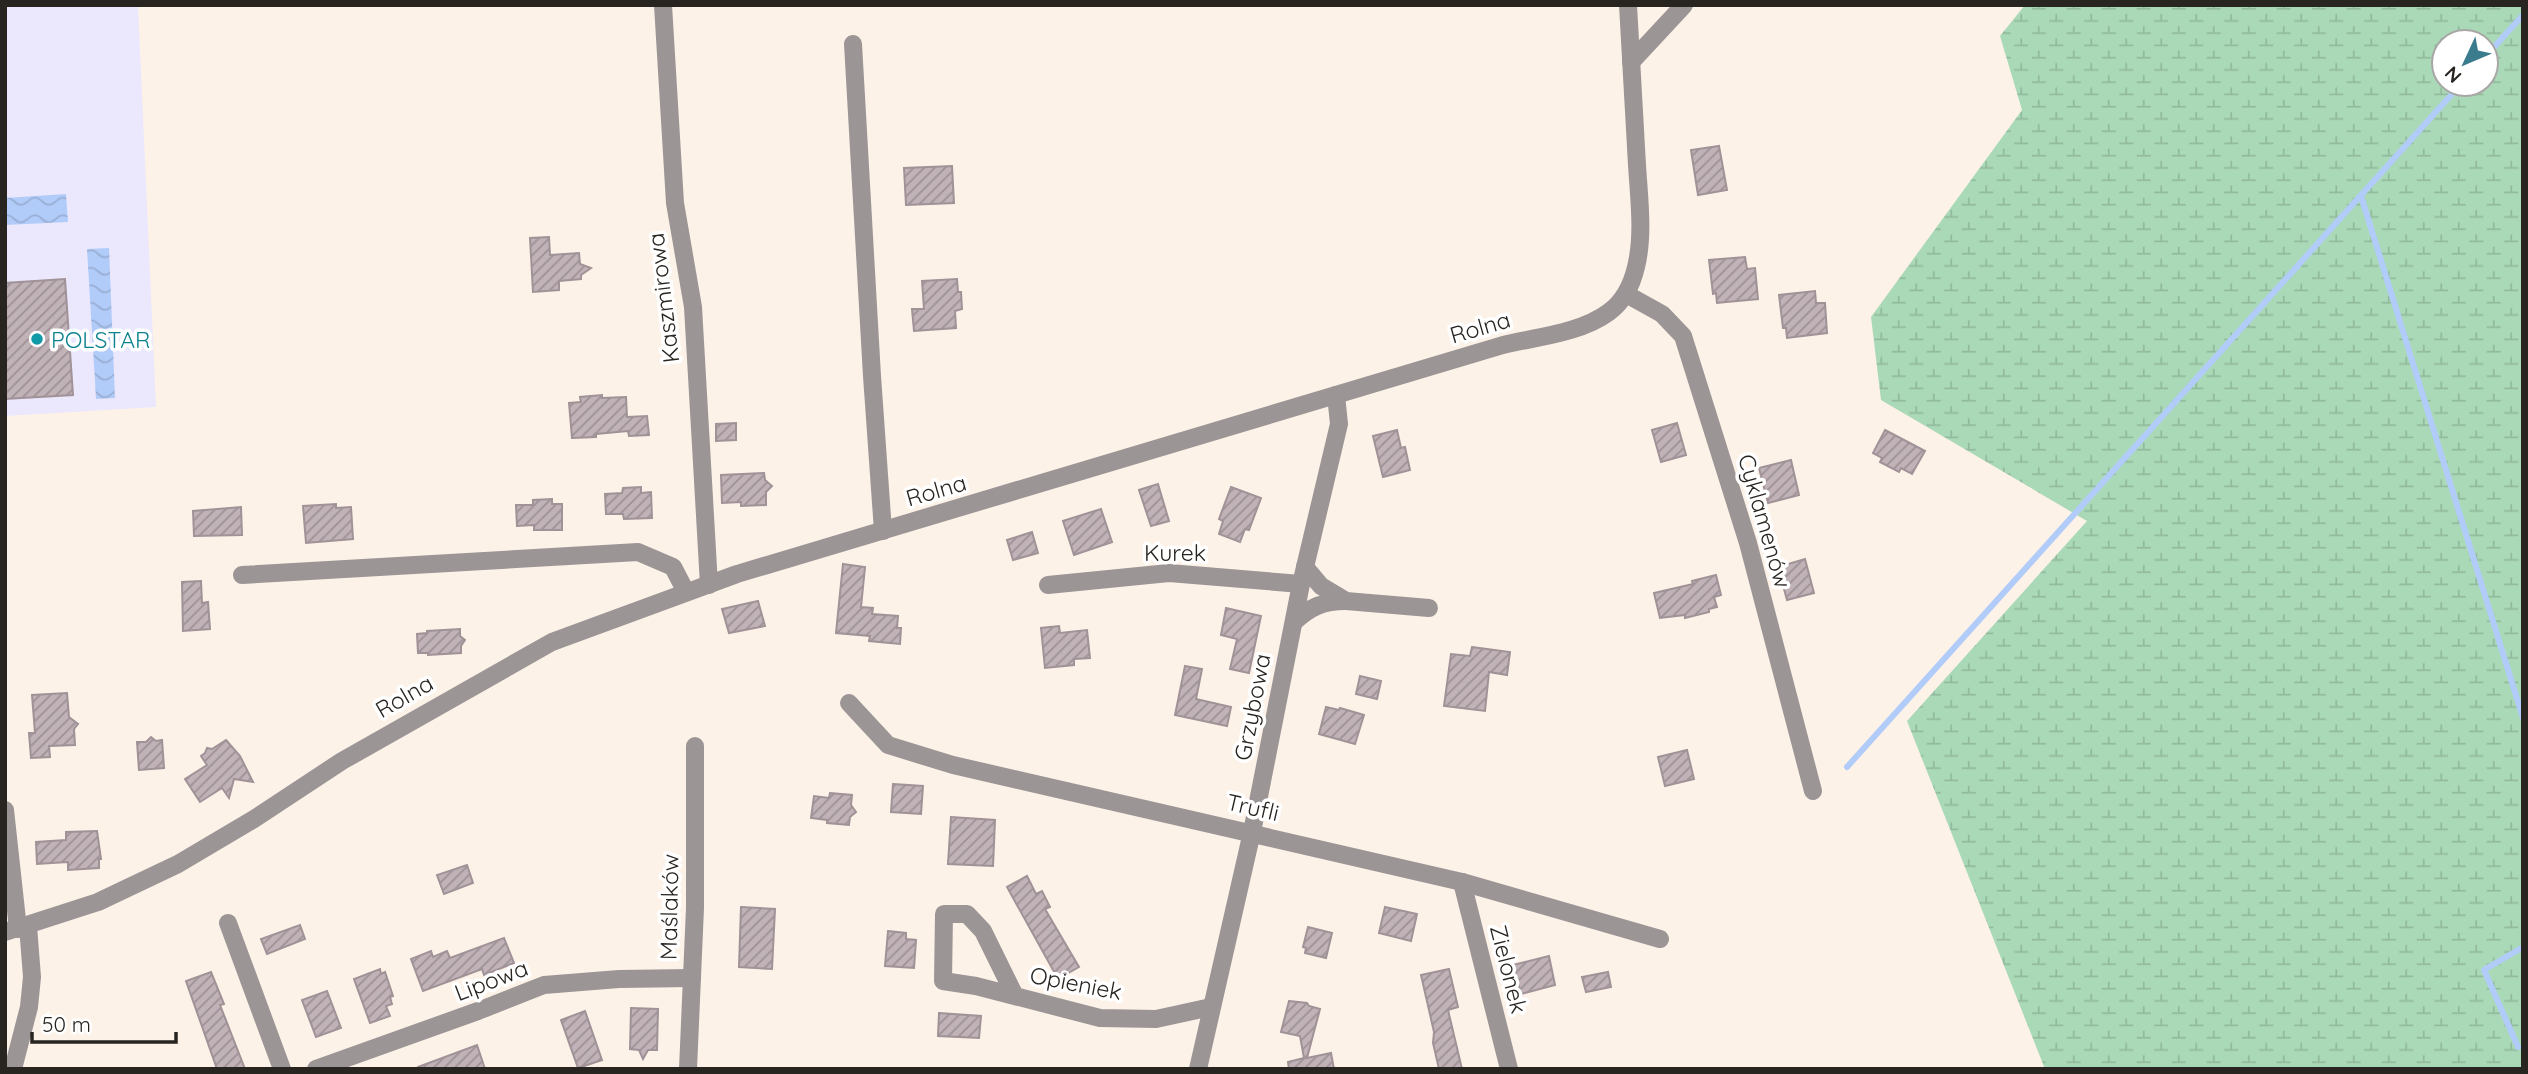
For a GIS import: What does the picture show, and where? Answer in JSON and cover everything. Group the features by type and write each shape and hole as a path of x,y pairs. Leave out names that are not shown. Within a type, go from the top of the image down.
{"street":[{"name":"Kaszmirowa","path":"663,5 675,203 693,307 709,585"},
{"name":"Rolna","path":"17,929 98,902 178,864 254,820 342,761 552,642 737,574 1503,345 1595,321 1611,310 1626,294 1632,282 1639,250 1628,5"},
{"path":"1631,62 1684,5"},
{"path":"853,44 883,531"},
{"name":"Cyklamenów","path":"1626,294 1662,314 1684,336 1748,543 1813,791"},
{"name":"Grzybowa","path":"1198,1069 1252,832 1303,575 1339,424 1336,395"},
{"path":"242,575 638,552 673,567 686,592"},
{"name":"Kurek","path":"1048,585 1169,573 1303,575"},
{"path":"1303,575 1346,601"},
{"path":"1294,622 1308,609 1326,601 1429,608"},
{"name":"Trufli","path":"849,703 888,745 940,761 1462,881 1660,939"},
{"name":"Maślaków","path":"688,1069 695,908 695,746"},
{"path":"5,810 17,929 32,977 29,1007 13,1069"},
{"name":"Zielonek","path":"1462,881 1509,1069"},
{"name":"Opieniek","path":"1015,996 983,930 967,914 944,914 943,981 976,986 1100,1018 1156,1019 1211,1007"},
{"path":"228,923 282,1069"},
{"name":"Lipowa","path":"316,1069 544,985 619,979 692,978"}],"shaded area":[{"path":"5,5 138,5 156,407 5,416"}],"green space":[{"path":"2025,5 2523,5 2523,1069 2045,1069 1907,721 2087,521 1881,400 1871,317 2022,110 2000,36"}],"water":[{"path":"66,194 68,222 5,225 5,198"},
{"path":"109,248 115,398 96,399 87,249"}],"building":[{"path":"1719,146 1727,190 1698,195 1691,150"},
{"path":"952,166 954,203 906,205 904,168"},
{"path":"549,237 550,255 579,253 580,264 591,268 581,275 581,279 559,281 559,290 533,292 530,238"},
{"path":"1745,257 1747,269 1755,268 1758,299 1717,303 1716,293 1713,294 1709,260"},
{"name":"POLSTAR","path":"65,279 73,395 5,399 5,283"},
{"path":"957,279 962,309 955,311 956,328 914,331 912,309 924,309 922,281"},
{"path":"1815,291 1816,303 1825,303 1827,333 1787,338 1786,328 1783,328 1779,295"},
{"path":"602,395 602,398 626,397 627,417 647,416 649,435 629,436 628,431 572,438 569,403 581,402 580,397"},
{"path":"736,423 736,440 716,441 716,424"},
{"path":"1677,423 1686,455 1661,462 1652,430"},
{"path":"1397,430 1401,448 1405,447 1410,470 1383,477 1373,436"},
{"path":"1885,430 1925,451 1912,474 1901,468 1899,472 1880,462 1882,458 1873,453"},
{"path":"1791,460 1799,495 1768,503 1759,468"},
{"path":"764,473 765,480 772,486 766,492 766,505 741,506 741,502 722,503 721,475"},
{"path":"1158,484 1169,521 1151,526 1139,490"},
{"path":"641,487 641,493 651,492 652,518 624,519 623,514 606,514 605,494 622,493 623,488"},
{"path":"1231,487 1261,498 1249,530 1245,529 1240,542 1219,534 1223,521 1219,519"},
{"path":"552,499 552,504 562,504 562,530 534,530 534,525 517,526 516,505 533,505 533,500"},
{"path":"336,504 336,508 351,507 353,539 306,543 303,506"},
{"path":"241,507 242,535 194,536 193,511"},
{"path":"1101,509 1112,542 1074,555 1063,521"},
{"path":"1032,532 1038,553 1013,560 1007,540"},
{"path":"1805,559 1814,593 1787,600 1778,567"},
{"path":"843,564 865,567 861,607 873,608 872,614 898,616 897,628 901,628 900,644 869,641 870,636 836,633"},
{"path":"1716,575 1721,595 1714,597 1717,607 1709,609 1709,612 1685,618 1685,615 1660,618 1654,593 1693,584 1692,581"},
{"path":"201,581 202,603 208,602 210,629 183,631 182,582"},
{"path":"758,601 765,626 729,633 722,609"},
{"path":"1226,608 1261,616 1249,673 1230,669 1237,639 1221,635"},
{"path":"1059,626 1060,633 1087,630 1090,658 1074,659 1074,665 1045,668 1041,628"},
{"path":"460,629 460,636 465,640 461,653 418,653 417,634"},
{"path":"1472,647 1510,652 1507,675 1489,672 1485,711 1444,706 1451,654 1470,656"},
{"path":"1185,666 1202,669 1196,699 1231,707 1227,726 1175,715"},
{"path":"1360,676 1381,681 1377,699 1356,694"},
{"path":"67,693 69,717 78,724 74,729 75,745 49,746 50,757 31,758 29,733 35,733 32,695"},
{"path":"1326,707 1364,715 1355,744 1319,734"},
{"path":"151,737 156,741 162,740 164,768 139,770 137,742 146,742"},
{"path":"226,740 240,756 253,782 234,779 229,798 222,788 200,802 185,779 207,765 201,756 207,748 212,749"},
{"path":"1687,750 1694,779 1665,786 1658,757"},
{"path":"893,784 923,786 921,814 891,812"},
{"path":"830,793 852,795 851,805 856,812 850,817 849,825 811,818 814,796 829,798"},
{"path":"951,817 995,820 993,866 948,864"},
{"path":"97,831 101,859 99,868 68,870 68,862 37,864 36,842 66,840 66,832"},
{"path":"467,865 473,883 444,894 437,875"},
{"path":"1027,876 1036,894 1042,891 1050,907 1045,909 1079,967 1058,979 1007,887"},
{"path":"741,907 775,909 772,969 739,967"},
{"path":"1385,907 1417,914 1411,941 1379,933"},
{"path":"300,925 305,939 267,954 261,939"},
{"path":"1308,927 1332,933 1326,958 1305,953 1306,948 1303,947"},
{"path":"888,931 906,933 906,939 916,940 914,968 885,966"},
{"path":"504,938 514,963 484,975 482,969 423,991 411,959 431,951 433,957 447,951 450,958"},
{"path":"1549,956 1555,985 1521,994 1513,965"},
{"path":"380,969 381,974 385,972 393,996 390,997 392,1004 386,1006 390,1016 370,1023 354,979"},
{"path":"1449,969 1458,1007 1448,1010 1462,1069 1439,1069 1421,975"},
{"path":"211,972 224,1004 220,1005 245,1069 217,1069 186,981"},
{"path":"1608,972 1611,987 1586,992 1582,977"},
{"path":"327,991 341,1028 316,1037 302,1000"},
{"path":"1289,1001 1307,1003 1320,1009 1307,1058 1331,1053 1334,1069 1289,1069 1288,1062 1304,1058 1300,1036 1281,1032"},
{"path":"631,1008 658,1009 657,1050 648,1050 643,1059 639,1050 630,1049"},
{"path":"585,1011 602,1060 578,1068 561,1020"},
{"path":"939,1013 981,1016 979,1038 938,1036"},
{"path":"477,1045 485,1069 418,1069 418,1067"}],"waterway":[{"path":"2500,40 2523,15"},
{"path":"1847,767 2448,98"},
{"path":"2361,196 2523,718"},
{"path":"2518,1047 2484,970 2523,947"}],"place":[{"name":"POLSTAR","path":"37,339"}]}
